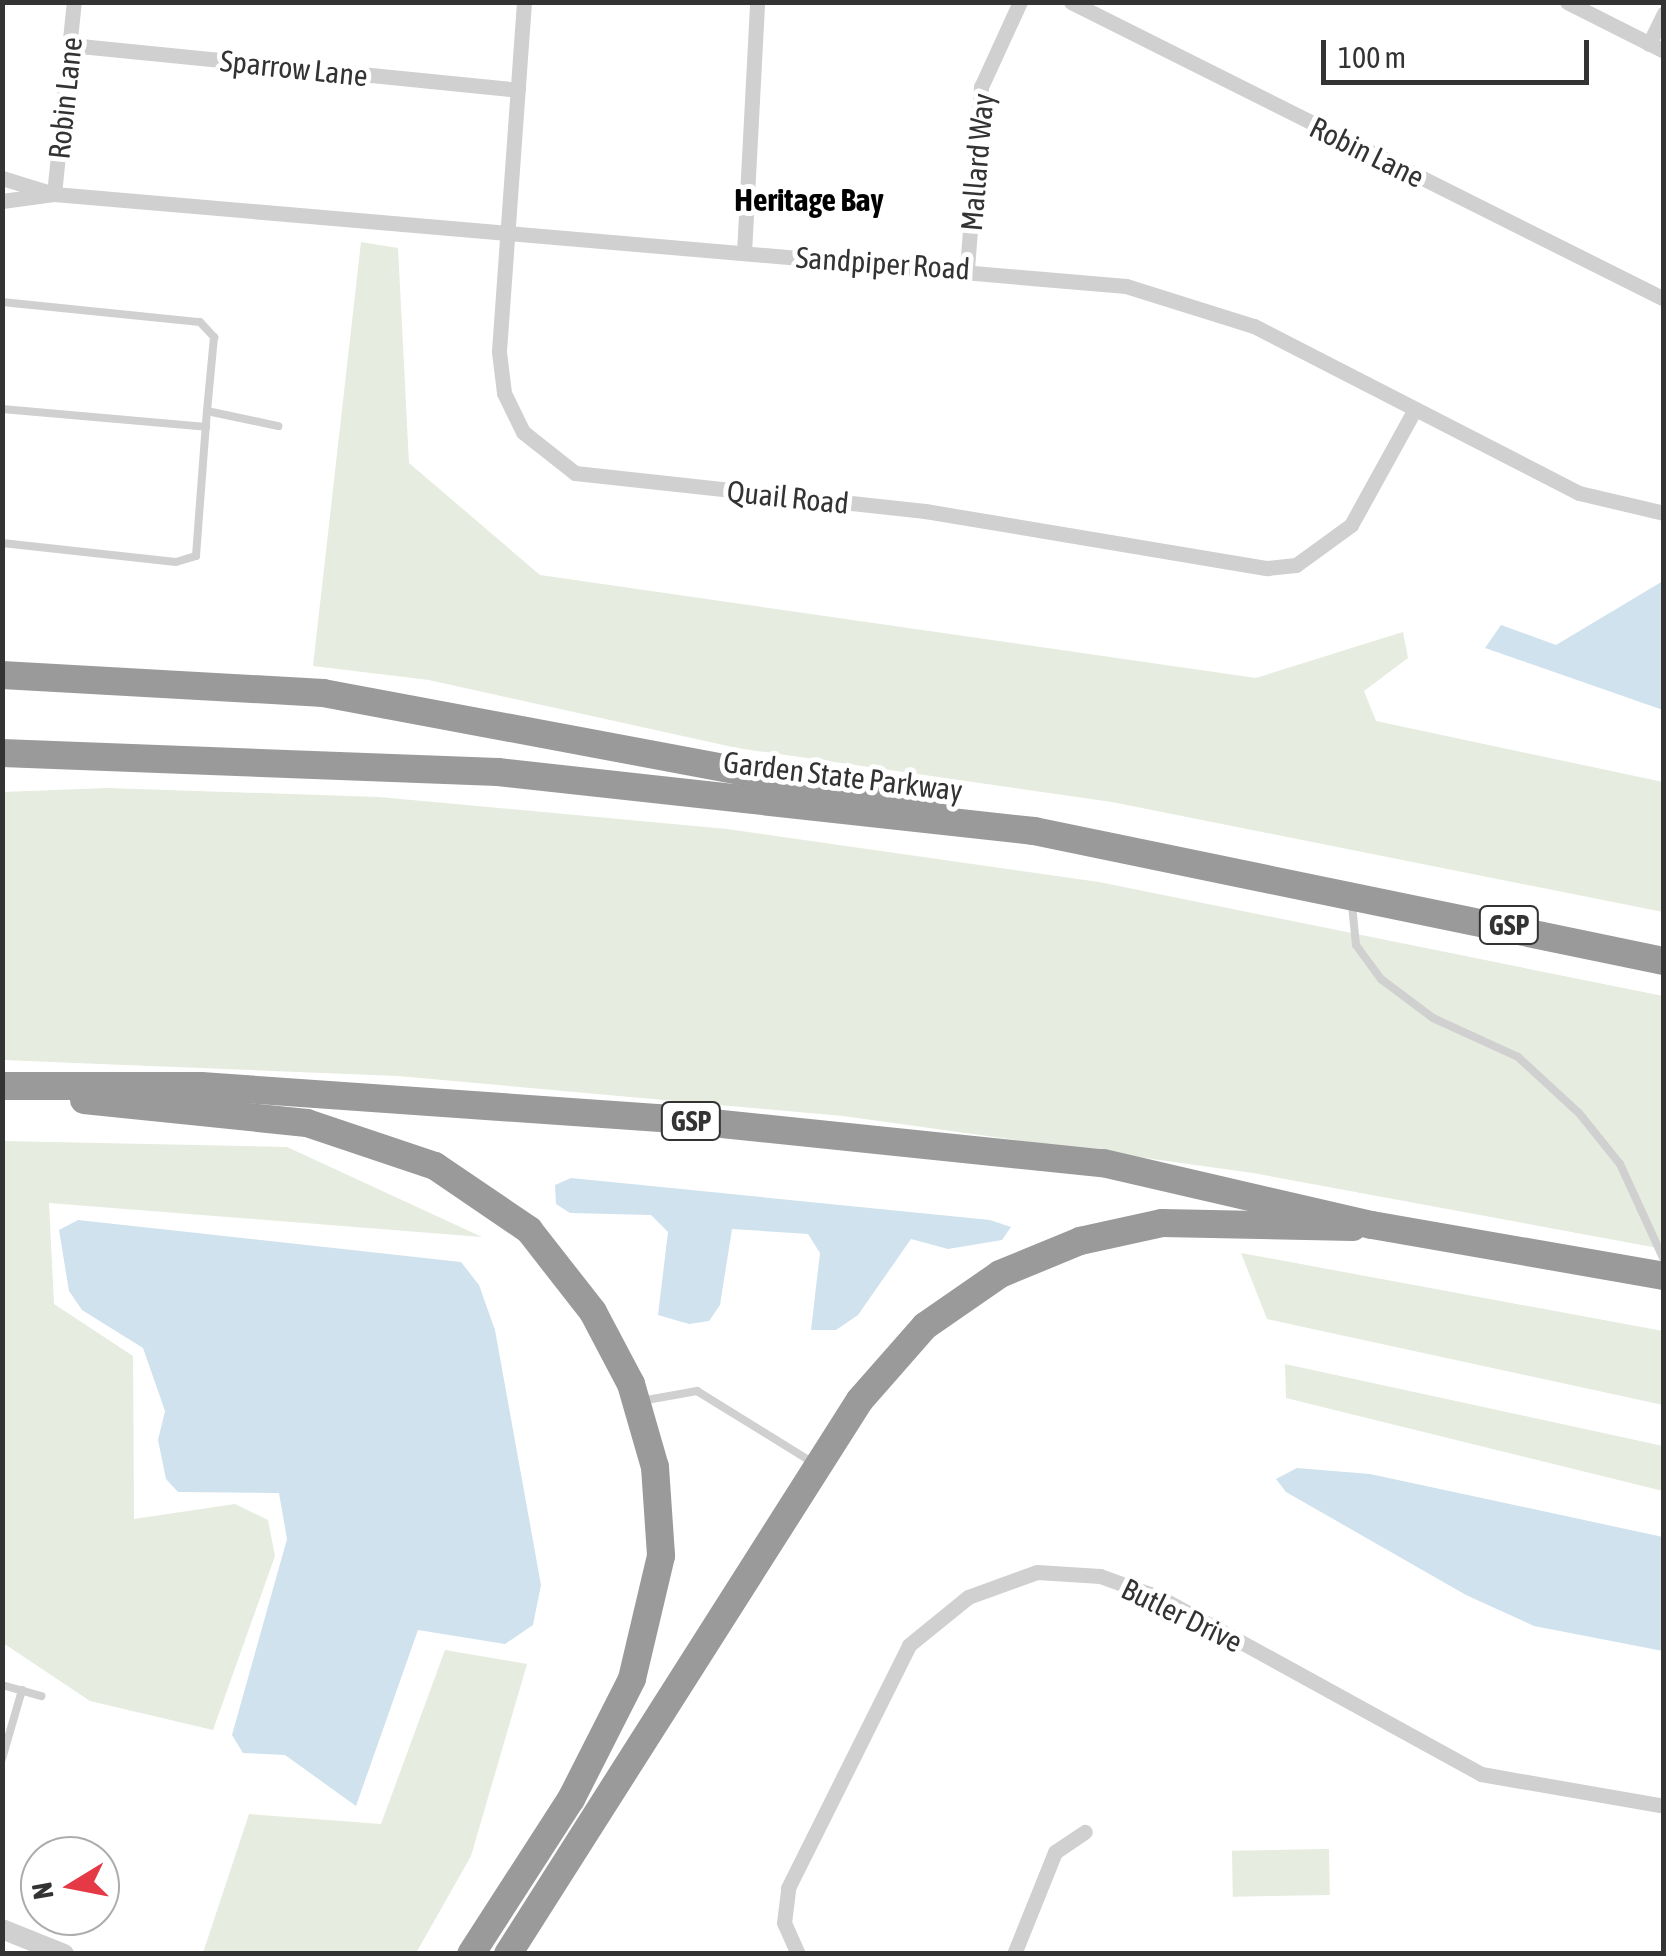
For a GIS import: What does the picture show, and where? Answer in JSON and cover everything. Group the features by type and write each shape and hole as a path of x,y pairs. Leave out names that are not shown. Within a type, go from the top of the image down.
{"highway":[{"path":"2,675 323,693 900,798 982,825"},
{"name":"Garden State Parkway","path":"2,753 498,772 982,825 1354,890 1664,961"},
{"name":"GSP","path":"2,1089 200,1086 664,1118 1103,1163 1372,1225 1664,1276"},
{"path":"2,1089 307,1123 435,1166 529,1230 563,1269 636,1402 655,1467 661,1556 632,1680 571,1798 471,1954"},
{"path":"508,1954 818,1466 925,1326 1038,1256 1162,1223 1306,1232 1372,1225"}],"street":[{"name":"Robin Lane","path":"54,194 74,2"},
{"name":"Quail Road","path":"524,2 514,230 499,352 504,393 523,432 576,473 924,511 1267,568 1296,565 1352,525 1416,408"},
{"path":"744,253 757,2"},
{"name":"Mallard Way","path":"968,269 982,87 1020,2"},
{"name":"Robin Lane","path":"1071,2 1664,299"},
{"path":"1568,2 1656,48 1664,13"},
{"name":"Sparrow Lane","path":"70,45 518,90"},
{"name":"Sandpiper Road","path":"2,178 54,194"},
{"name":"Sandpiper Road","path":"2,201 54,194 514,230 744,253 968,269 1190,300 1416,408 1579,493 1664,513"},
{"name":"Butler Drive","path":"798,1954 784,1923 788,1888 909,1645 968,1596 1037,1572 1100,1576 1161,1598 1482,1774 1664,1806"},
{"path":"1014,1954 1055,1852 1085,1832"},
{"path":"2,1930 64,1954"}],"lane":[{"path":"2,302 200,322 214,337 196,556 176,562 2,543"},
{"path":"2,409 206,427"},
{"path":"207,411 278,426"},
{"path":"1354,890 1356,945 1380,979 1433,1018 1518,1057 1579,1113 1620,1164 1664,1260"},
{"path":"636,1402 697,1391 818,1466"},
{"path":"2,1685 41,1696"},
{"path":"2,1758 22,1690"}],"shaded area":[{"path":"361,242 398,248 409,463 540,575 1256,678 1403,632 1408,658 1364,691 1376,721 1663,782 1663,912 1112,802 737,748 429,680 313,666"},
{"path":"108,788 379,797 727,829 1099,882 1663,996 1663,1249 1253,1173 843,1116 398,1076 3,1060 3,792"},
{"path":"3,1141 287,1147 482,1237 49,1203 54,1304 133,1356 134,1519 235,1504 268,1520 275,1556 213,1730 90,1701 3,1643"},
{"path":"1241,1253 1663,1331 1663,1405 1267,1319"},
{"path":"1285,1364 1663,1446 1663,1491 1286,1398"},
{"path":"445,1650 527,1664 471,1856 416,1953 203,1953 249,1814 381,1824"},
{"path":"1329,1849 1330,1895 1233,1897 1232,1851"}],"water":[{"path":"1663,581 1663,710 1485,648 1501,625 1556,645"},
{"path":"571,1178 990,1220 1011,1227 1002,1240 948,1249 911,1239 858,1315 836,1330 811,1330 820,1253 808,1234 732,1229 720,1305 709,1321 689,1324 658,1315 668,1232 651,1215 570,1213 556,1204 555,1185"},
{"path":"78,1220 461,1262 479,1285 495,1330 541,1585 533,1625 505,1644 418,1630 356,1806 285,1755 243,1753 232,1735 287,1539 279,1493 178,1492 166,1479 158,1440 165,1411 143,1348 82,1310 69,1291 59,1230"},
{"path":"1297,1468 1370,1474 1663,1537 1663,1651 1534,1626 1466,1595 1286,1492 1276,1479"}],"district":[{"name":"Heritage Bay","path":"809,200"}]}
